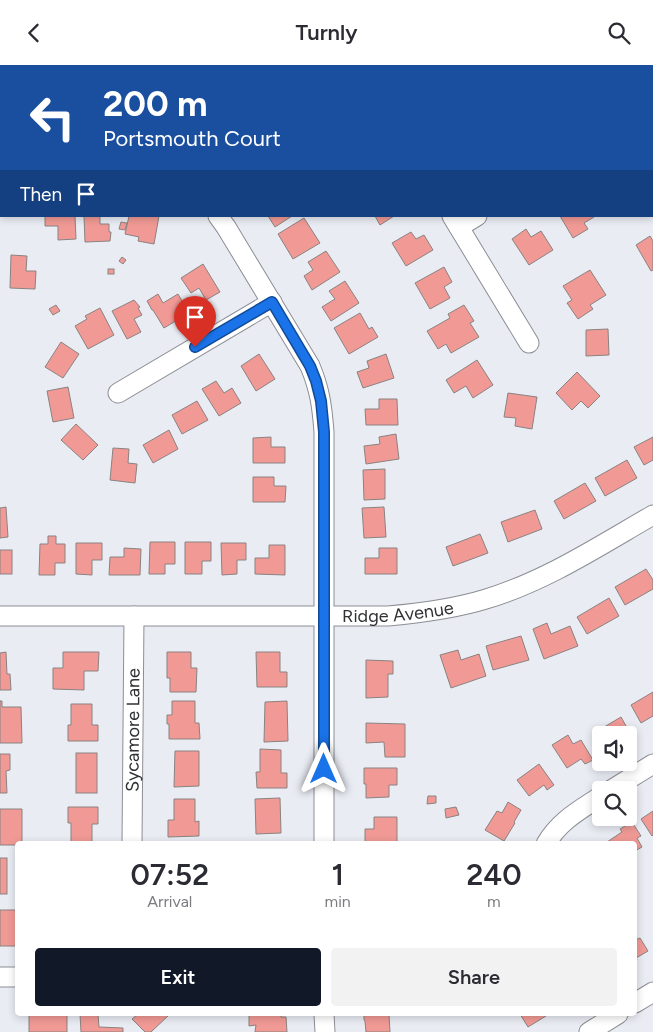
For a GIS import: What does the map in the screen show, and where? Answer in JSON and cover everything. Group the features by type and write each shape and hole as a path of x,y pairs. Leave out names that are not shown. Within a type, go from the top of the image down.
{"street":[{"path":"219,217 310,366 321,401 324,432 324,841"},
{"path":"474,217 456,222 529,343"},
{"path":"118,393 272,302"},
{"name":"Ridge Avenue","path":"0,616 388,616 428,612 486,599 547,575 653,515"},
{"name":"Sycamore Lane","path":"132,841 134,617"},
{"path":"626,781 653,764"},
{"path":"548,841 554,831 565,820 592,802"},
{"path":"0,977 15,977"},
{"path":"637,1002 653,992"},
{"path":"324,1016 324,1032"},
{"path":"594,1024 613,1016"}],"building":[{"path":"45,217 75,217 76,239 58,240 58,226 45,226"},
{"path":"84,217 100,217 100,224 109,224 109,232 111,232 110,241 85,242"},
{"path":"129,217 159,217 154,244 138,241 139,237 125,234"},
{"path":"269,217 290,217 275,227"},
{"path":"376,217 392,217 380,225"},
{"path":"561,217 594,217 584,223 588,229 573,238"},
{"path":"304,218 320,243 293,259 278,234"},
{"path":"121,222 127,223 125,230 119,229"},
{"path":"526,229 531,237 541,231 553,250 529,265 512,239"},
{"path":"411,232 416,239 424,235 433,250 406,266 392,243"},
{"path":"650,236 653,241 653,270 651,271 636,245"},
{"path":"326,251 340,272 312,290 304,276 313,270 308,262"},
{"path":"11,255 27,256 26,271 36,271 35,289 10,288"},
{"path":"122,257 126,260 123,264 119,261"},
{"path":"203,264 220,292 206,300 199,288 191,293 181,278"},
{"path":"444,267 452,282 444,287 450,298 430,309 415,283"},
{"path":"108,269 114,269 114,274 108,274"},
{"path":"590,270 606,295 590,305 593,309 578,319 567,303 572,300 563,286"},
{"path":"345,281 359,303 331,321 322,307 335,299 329,291"},
{"path":"158,294 163,303 178,294 189,313 164,328 147,301"},
{"path":"134,300 140,307 138,308 142,315 134,319 141,332 127,339 112,311"},
{"path":"56,305 60,311 53,315 49,309"},
{"path":"464,305 474,321 470,323 479,337 451,353 446,344 438,349 427,331 450,318 448,314"},
{"path":"100,308 114,335 88,349 75,326 87,319 85,316"},
{"path":"360,313 369,329 372,327 378,337 349,354 334,328"},
{"path":"608,329 609,355 586,356 586,330"},
{"path":"61,342 79,354 63,378 45,367"},
{"path":"259,354 275,379 256,391 241,366"},
{"path":"386,354 394,378 363,388 357,372 369,368 367,361"},
{"path":"477,360 493,385 473,398 466,386 454,393 446,380"},
{"path":"577,372 600,396 588,408 581,401 572,410 556,393"},
{"path":"216,381 224,393 232,388 241,403 219,416 202,389"},
{"path":"68,387 74,418 53,422 47,391"},
{"path":"508,393 537,397 532,429 515,426 516,418 504,417"},
{"path":"379,399 397,399 398,425 366,425 365,409 379,409"},
{"path":"197,401 208,420 182,434 172,415"},
{"path":"76,424 98,445 83,460 61,440"},
{"path":"169,430 178,449 153,463 143,445"},
{"path":"396,434 399,459 366,464 364,446 380,444 379,437"},
{"path":"271,437 271,447 285,447 285,463 253,463 253,438"},
{"path":"653,437 653,460 644,465 634,447"},
{"path":"113,448 129,449 128,463 137,464 135,483 110,480"},
{"path":"627,460 637,478 605,496 595,478"},
{"path":"385,469 385,499 364,500 363,470"},
{"path":"253,477 274,477 274,486 286,486 285,502 253,502"},
{"path":"585,483 596,501 564,519 554,501"},
{"path":"6,507 8,537 0,538 0,508"},
{"path":"384,507 386,537 364,538 362,508"},
{"path":"535,510 542,529 508,542 501,522"},
{"path":"480,534 488,553 453,566 446,547"},
{"path":"48,536 56,536 56,544 65,544 65,563 55,563 55,575 39,575 40,544 48,544"},
{"path":"150,542 175,542 175,564 165,564 165,574 149,574"},
{"path":"185,542 211,542 211,561 202,561 202,574 185,574"},
{"path":"76,543 102,543 102,560 92,560 92,575 76,574"},
{"path":"221,543 246,543 246,560 237,560 237,574 222,575"},
{"path":"269,545 285,545 285,575 255,574 255,558 269,558"},
{"path":"124,548 141,549 140,575 109,575 110,557 124,557"},
{"path":"379,548 397,548 397,574 365,574 365,558 379,558"},
{"path":"0,550 12,550 12,574 0,574"},
{"path":"646,569 653,580 653,589 625,605 615,587"},
{"path":"609,598 619,616 587,634 577,617"},
{"path":"547,623 551,634 570,626 578,646 544,659 533,629"},
{"path":"521,636 529,660 493,670 486,646"},
{"path":"458,650 461,660 479,654 486,676 451,688 440,655"},
{"path":"6,652 7,674 10,674 11,690 0,690 0,653"},
{"path":"63,652 99,652 98,671 84,671 84,690 53,689 53,668 63,668"},
{"path":"167,652 191,652 191,668 197,668 196,692 170,692 170,678 167,678"},
{"path":"256,652 280,652 280,672 287,672 287,687 257,687"},
{"path":"366,660 393,661 393,674 388,674 388,697 366,698"},
{"path":"653,692 653,716 641,723 631,705"},
{"path":"0,701 2,701 2,707 21,707 22,743 0,743"},
{"path":"172,701 195,701 195,723 199,723 200,739 169,739 167,715 172,715"},
{"path":"287,701 288,741 264,742 265,702"},
{"path":"71,704 92,704 92,725 98,725 98,741 68,741 68,725 71,725"},
{"path":"621,717 626,726 606,726"},
{"path":"366,723 405,724 405,757 385,757 384,742 366,743"},
{"path":"568,735 573,744 581,740 592,760 585,764 581,759 567,768 552,745"},
{"path":"260,749 281,750 281,773 287,773 287,788 257,788 256,772 260,772"},
{"path":"175,751 199,751 199,786 174,787"},
{"path":"76,753 97,753 97,793 76,793"},
{"path":"0,754 10,754 10,770 6,771 7,793 0,793"},
{"path":"539,764 554,785 547,790 544,785 529,796 517,780"},
{"path":"364,768 397,768 397,785 389,785 389,797 366,798"},
{"path":"428,796 436,796 436,803 427,804"},
{"path":"280,798 281,833 256,834 255,799"},
{"path":"174,799 195,799 195,822 199,821 199,836 168,837 168,820 174,820"},
{"path":"508,802 521,810 504,841 485,830 497,811 502,813"},
{"path":"68,807 98,807 98,824 92,824 92,841 71,841 71,823 68,823"},
{"path":"456,807 459,815 446,818 445,809"},
{"path":"0,809 22,809 22,841 15,841 15,845 0,845"},
{"path":"653,811 653,835 652,836 641,819"},
{"path":"374,817 397,817 397,841 365,841 365,829 374,829"},
{"path":"625,826 635,826 641,836 637,838 642,847 637,850 637,841 608,841 622,832 620,829"},
{"path":"0,858 7,858 7,894 0,894"},
{"path":"0,910 15,910 15,946 0,946"},
{"path":"640,938 648,951 637,957 637,939"},
{"path":"29,1016 67,1016 67,1032 29,1032"},
{"path":"80,1016 98,1016 99,1027 123,1028 123,1032 81,1032"},
{"path":"136,1016 168,1016 151,1032 145,1032 132,1019"},
{"path":"249,1016 281,1016 286,1017 287,1032 255,1032 256,1025 249,1026"},
{"path":"364,1016 389,1016 390,1032 366,1032"},
{"path":"521,1016 546,1016 528,1027"}],"route":[{"path":"195,347 272,302 310,366 316,381 321,401 324,432 324,769"}]}
